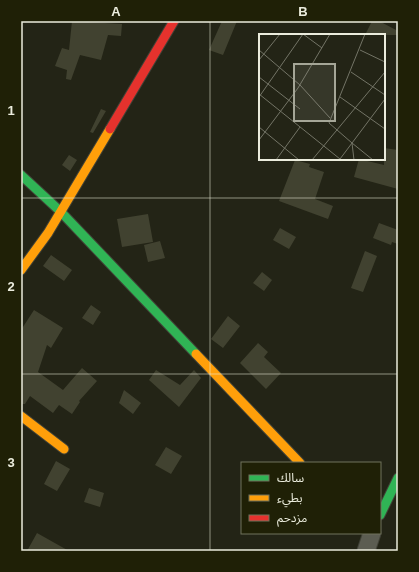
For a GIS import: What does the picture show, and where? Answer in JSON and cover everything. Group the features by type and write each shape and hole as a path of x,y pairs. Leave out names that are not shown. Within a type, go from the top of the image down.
{"street":[{"path":"21,270 48,233 61,212 174,21"},
{"path":"21,175 61,212 299,462"},
{"path":"21,416 64,449"},
{"path":"381,514 398,478"}],"building":[{"path":"72,21 122,24 121,36 108,35 101,60 80,55 71,80 66,79 67,70 55,66 62,48 69,50"},
{"path":"222,21 237,21 223,55 209,50"},
{"path":"372,21 379,21 398,31 398,35 366,34"},
{"path":"101,109 106,111 93,133 90,132"},
{"path":"385,148 398,150 398,189 354,177 359,160 384,165"},
{"path":"69,155 77,160 70,171 62,165"},
{"path":"295,160 310,164 309,167 324,172 315,199 333,206 328,219 279,201"},
{"path":"148,214 153,242 122,247 117,219"},
{"path":"379,223 398,230 398,244 392,242 391,245 373,238"},
{"path":"280,228 296,237 289,249 273,240"},
{"path":"160,241 165,258 148,262 144,245"},
{"path":"365,251 377,256 363,292 351,288"},
{"path":"51,255 72,270 64,281 43,266"},
{"path":"262,272 272,280 264,291 253,283"},
{"path":"91,305 101,312 93,325 82,318"},
{"path":"34,310 63,328 51,348 47,345 38,372 63,390 82,368 97,381 79,401 80,402 72,414 59,405 53,413 30,396 25,404 21,404 21,330"},
{"path":"228,316 240,326 223,348 211,339"},
{"path":"258,343 268,352 264,357 281,373 266,389 240,363"},
{"path":"156,370 180,385 194,370 201,378 179,407 149,380"},
{"path":"124,390 141,403 133,414 119,403"},
{"path":"166,447 182,456 171,474 155,465"},
{"path":"56,461 70,469 57,491 44,484"},
{"path":"89,488 104,493 100,507 84,502"},
{"path":"37,533 69,551 27,551"}],"traffic: fast":[{"path":"21,175 61,212 196,354"},
{"path":"381,513 398,478"}],"traffic: slow":[{"path":"21,270 48,233 110,129"},
{"path":"196,354 299,462"},
{"path":"21,416 64,449"}],"traffic: jam":[{"path":"110,129 174,21"}]}
